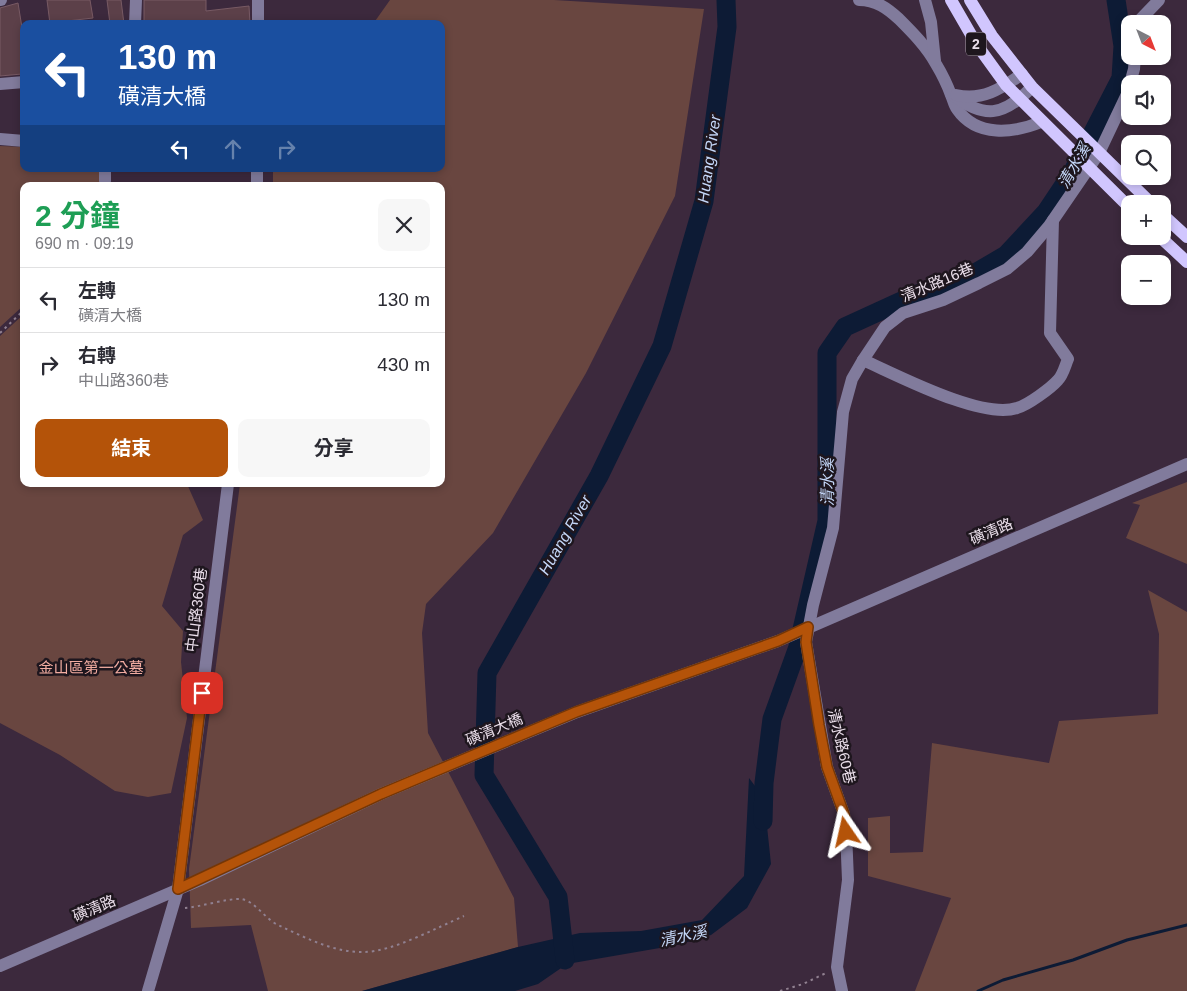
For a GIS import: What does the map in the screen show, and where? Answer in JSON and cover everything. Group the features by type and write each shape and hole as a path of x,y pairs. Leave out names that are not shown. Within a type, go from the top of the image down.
{"main road":[{"name":"2","path":"951,0 977,46 1006,85 1041,122 1121,199"},
{"name":"2","path":"970,0 992,36 1032,87 1142,195"},
{"path":"1171,222 1187,237"},
{"path":"1169,245 1187,262"}],"street":[{"path":"135,20 136,0"},
{"path":"258,0 258,20"},
{"path":"859,0 893,0"},
{"path":"871,0 885,7 912,32 935,62 951,94 956,109 967,119 982,128 1000,132 1011,131 1041,122"},
{"path":"924,0 931,22 935,62"},
{"path":"1145,15 1159,0"},
{"name":"清水路16巷","path":"808,627 833,528 843,412 852,380 863,360 885,327 903,313 943,300 1007,269 1027,252 1053,220 1086,166 1097,152 1127,94 1134,65"},
{"path":"951,94 967,98 983,97 1022,74"},
{"path":"0,84 20,82"},
{"path":"951,94 968,106 981,112 1002,110 1020,100 1032,87"},
{"path":"0,139 20,141"},
{"path":"863,360 948,398 990,409 1017,408 1047,390 1059,379 1068,359 1050,333 1053,220"},
{"name":"磺清路","path":"808,627 1187,464"},
{"name":"中山路360巷","path":"148,991 178,889 228,487"},
{"name":"磺清大橋","path":"200,880 381,794 576,712 778,641 808,627"},
{"name":"清水路60巷","path":"808,627 806,642 819,725 827,767 844,814 846,832 848,880 837,967 842,991"},
{"name":"磺清路","path":"0,966 200,880"}],"path":[{"path":"0,333 20,314"},
{"path":"172,909 198,907 241,899 250,902 272,923 308,939 348,951 366,952 399,944 464,916"},
{"path":"780,991 803,984 837,967"}],"green space":[{"path":"390,0 554,0 704,9 675,196 586,373 493,533 426,604 422,633 428,733 514,898 518,947 362,991 268,991 251,925 191,928 189,869 240,487 445,487 445,182 273,182 273,172 445,172 445,20 376,20"},
{"path":"0,146 20,147 20,172 103,172 103,182 20,182 20,309 0,327"},
{"name":"金山區第一公墓","path":"20,318 20,487 188,487 203,520 183,535 162,606 183,631 181,662 187,718 171,793 148,797 115,791 60,755 0,723 0,336"},
{"path":"1187,482 1187,564 1126,538 1140,505 1132,503"},
{"path":"1148,590 1187,612 1187,991 915,991 951,898 868,876 868,818 890,816 890,853 923,852 932,743 1049,763 1059,721 1158,714 1159,634"}],"water":[{"path":"749,778 764,798 771,864 747,908 711,935 677,945 567,964 538,984 515,991 362,991 518,947 580,933 641,931 702,920 744,876"}],"building":[{"path":"47,0 90,0 93,18 50,20"},
{"path":"107,0 121,0 124,20 110,20"},
{"path":"144,0 206,0 206,11 249,6 250,20 144,20"},
{"path":"18,3 21,20 20,74 0,76 0,8"}],"waterway":[{"name":"Huang River","path":"565,960 558,897 484,775 487,673 599,476 662,346 704,201 727,27 726,0"},
{"name":"清水溪","path":"763,821 764,783 772,719 798,647 827,521 827,353 845,327 917,294 965,279 1006,255 1046,212 1072,173 1121,78 1123,46 1116,0"},
{"path":"978,991 1003,980 1073,960 1127,940 1187,925"}],"route":[{"path":"202,693 178,889 381,794 576,712 778,641 808,627 806,642 819,725 827,767 844,814 846,832"}]}
